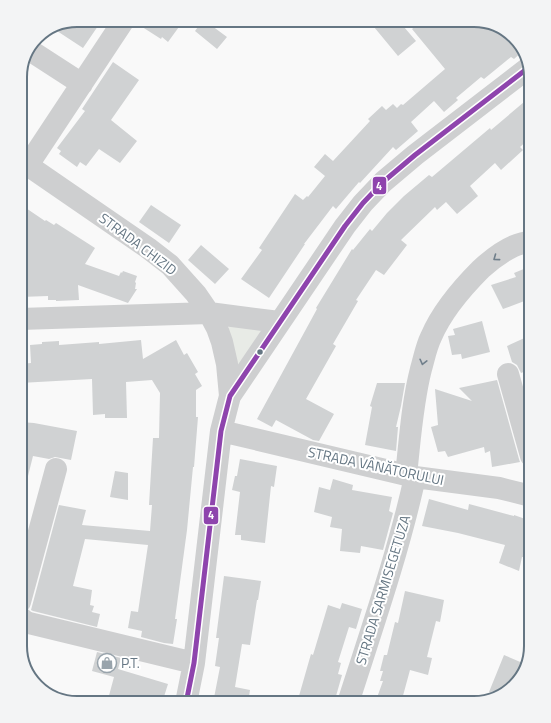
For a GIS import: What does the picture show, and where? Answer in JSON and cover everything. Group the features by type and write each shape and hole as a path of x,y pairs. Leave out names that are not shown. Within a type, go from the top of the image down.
{"street":[{"path":"27,158 82,84 119,27"},
{"path":"33,53 82,84"},
{"path":"230,396 345,226 363,203 383,182 415,154 524,71"},
{"name":"STRADA CHIZID","path":"27,164 165,261 179,274 210,313 222,342 227,364 230,396 221,431 194,663 187,696"},
{"name":"STRADA SARMISEGETUZA","path":"350,696 380,605 396,549 410,476 413,411 418,381 431,337 449,305 469,281 487,264 502,253 524,243"},
{"path":"27,319 210,313 279,322"},
{"path":"508,374 524,431"},
{"name":"STRADA VÂNĂTORULUI","path":"221,431 410,476 499,488 524,494"},
{"path":"27,576 56,469"},
{"path":"27,622 194,663"}],"shaded area":[{"path":"230,324 261,330 262,332 238,370 228,329"}],"building":[{"path":"97,27 83,48 57,31 67,28"},
{"path":"142,27 179,27 168,42 162,37 161,39"},
{"path":"198,27 213,27 227,37 217,49 195,31"},
{"path":"374,27 404,27 416,41 398,56"},
{"path":"414,27 478,27 487,29 505,37 516,49 519,55 514,59 511,57 484,79 481,77 456,98 458,100 444,112 434,101 411,122 418,131 396,150 393,147 360,183 359,182 336,209 333,206 304,244 269,298 241,279 262,250 259,248 295,194 303,200 307,196 308,197 325,176 314,167 325,154 333,161 370,121 368,119 382,106 386,110 393,104 397,108 401,104 403,105 445,69 412,29"},
{"path":"113,62 139,80 111,120 137,141 120,163 99,149 86,166 80,162 77,167 59,154 61,151 57,148 85,111 82,109"},
{"path":"524,102 524,143 520,147 523,150 501,170 495,163 470,186 478,196 457,214 446,202 437,210 435,207 401,240 407,245 384,275 376,270 356,300 358,301 333,344 336,346 306,399 334,414 319,441 313,440 276,420 272,427 257,419 317,309 316,308 352,249 353,250 370,229 372,231 404,196 429,175 432,177 490,128 491,130"},
{"path":"151,205 181,225 169,243 139,222"},
{"path":"27,209 45,221 46,220 54,225 56,223 95,248 85,264 119,276 123,271 137,276 135,289 137,289 128,303 78,285 79,300 48,300 48,296 27,297"},
{"path":"201,245 229,269 215,284 188,260"},
{"path":"524,269 524,301 503,309 491,285 516,277 514,273"},
{"path":"482,321 490,352 462,359 461,354 452,355 448,336 455,335 453,329"},
{"path":"524,338 524,372 521,373 517,365 512,362 507,346"},
{"path":"141,340 143,359 176,340 184,355 187,353 198,372 195,374 202,386 196,390 196,417 198,417 194,467 173,644 141,637 142,631 128,628 131,611 138,612 148,545 85,539 73,586 92,590 90,605 94,606 92,612 100,614 97,627 31,610 59,505 86,510 82,525 150,531 152,505 149,505 153,438 159,438 160,393 152,380 126,382 127,418 105,418 105,414 93,415 92,379 27,383 27,363 31,363 30,345 42,344 42,342 59,341 59,345 99,342 99,344"},
{"path":"497,380 520,462 492,467 490,451 485,453 484,447 448,457 445,451 438,452 431,427 438,425 435,389 472,401 459,388"},
{"path":"377,383 405,383 396,427 398,427 396,451 365,445 372,407 370,406"},
{"path":"27,422 77,431 71,460 55,457 49,459 33,456 27,480"},
{"path":"240,459 277,466 274,487 271,486 265,543 241,540 241,535 235,535 240,492 232,490 235,476 237,476"},
{"path":"115,471 128,473 128,500 110,497"},
{"path":"333,479 353,485 352,490 392,497 389,511 393,513 383,550 361,546 360,553 340,551 342,529 330,527 332,517 314,512 319,487 330,490"},
{"path":"429,499 468,510 469,504 524,519 524,557 522,557 519,571 499,563 505,545 458,533 422,526"},
{"path":"224,576 261,581 250,645 242,644 235,687 250,690 249,696 214,696 220,667 215,666 219,638 216,638"},
{"path":"405,591 444,600 440,622 436,621 427,657 432,658 428,675 410,670 403,696 378,696 383,681 380,681 383,671 380,671 384,655 387,655 395,622 398,623"},
{"path":"342,603 362,609 356,629 349,627 338,662 341,663 338,674 342,675 336,696 299,696 311,654 313,655 328,605 340,609"},
{"path":"97,652 121,658 118,669 168,684 164,696 109,696 114,677 92,671"},
{"path":"504,655 521,662 514,677 502,688 491,693 489,692"}],"transit line":[{"name":"4","path":"187,696 194,663 221,431 230,396 345,226 363,203 383,182 415,155 524,71"}],"place":[{"name":"P.T.","path":"107,663"}]}
